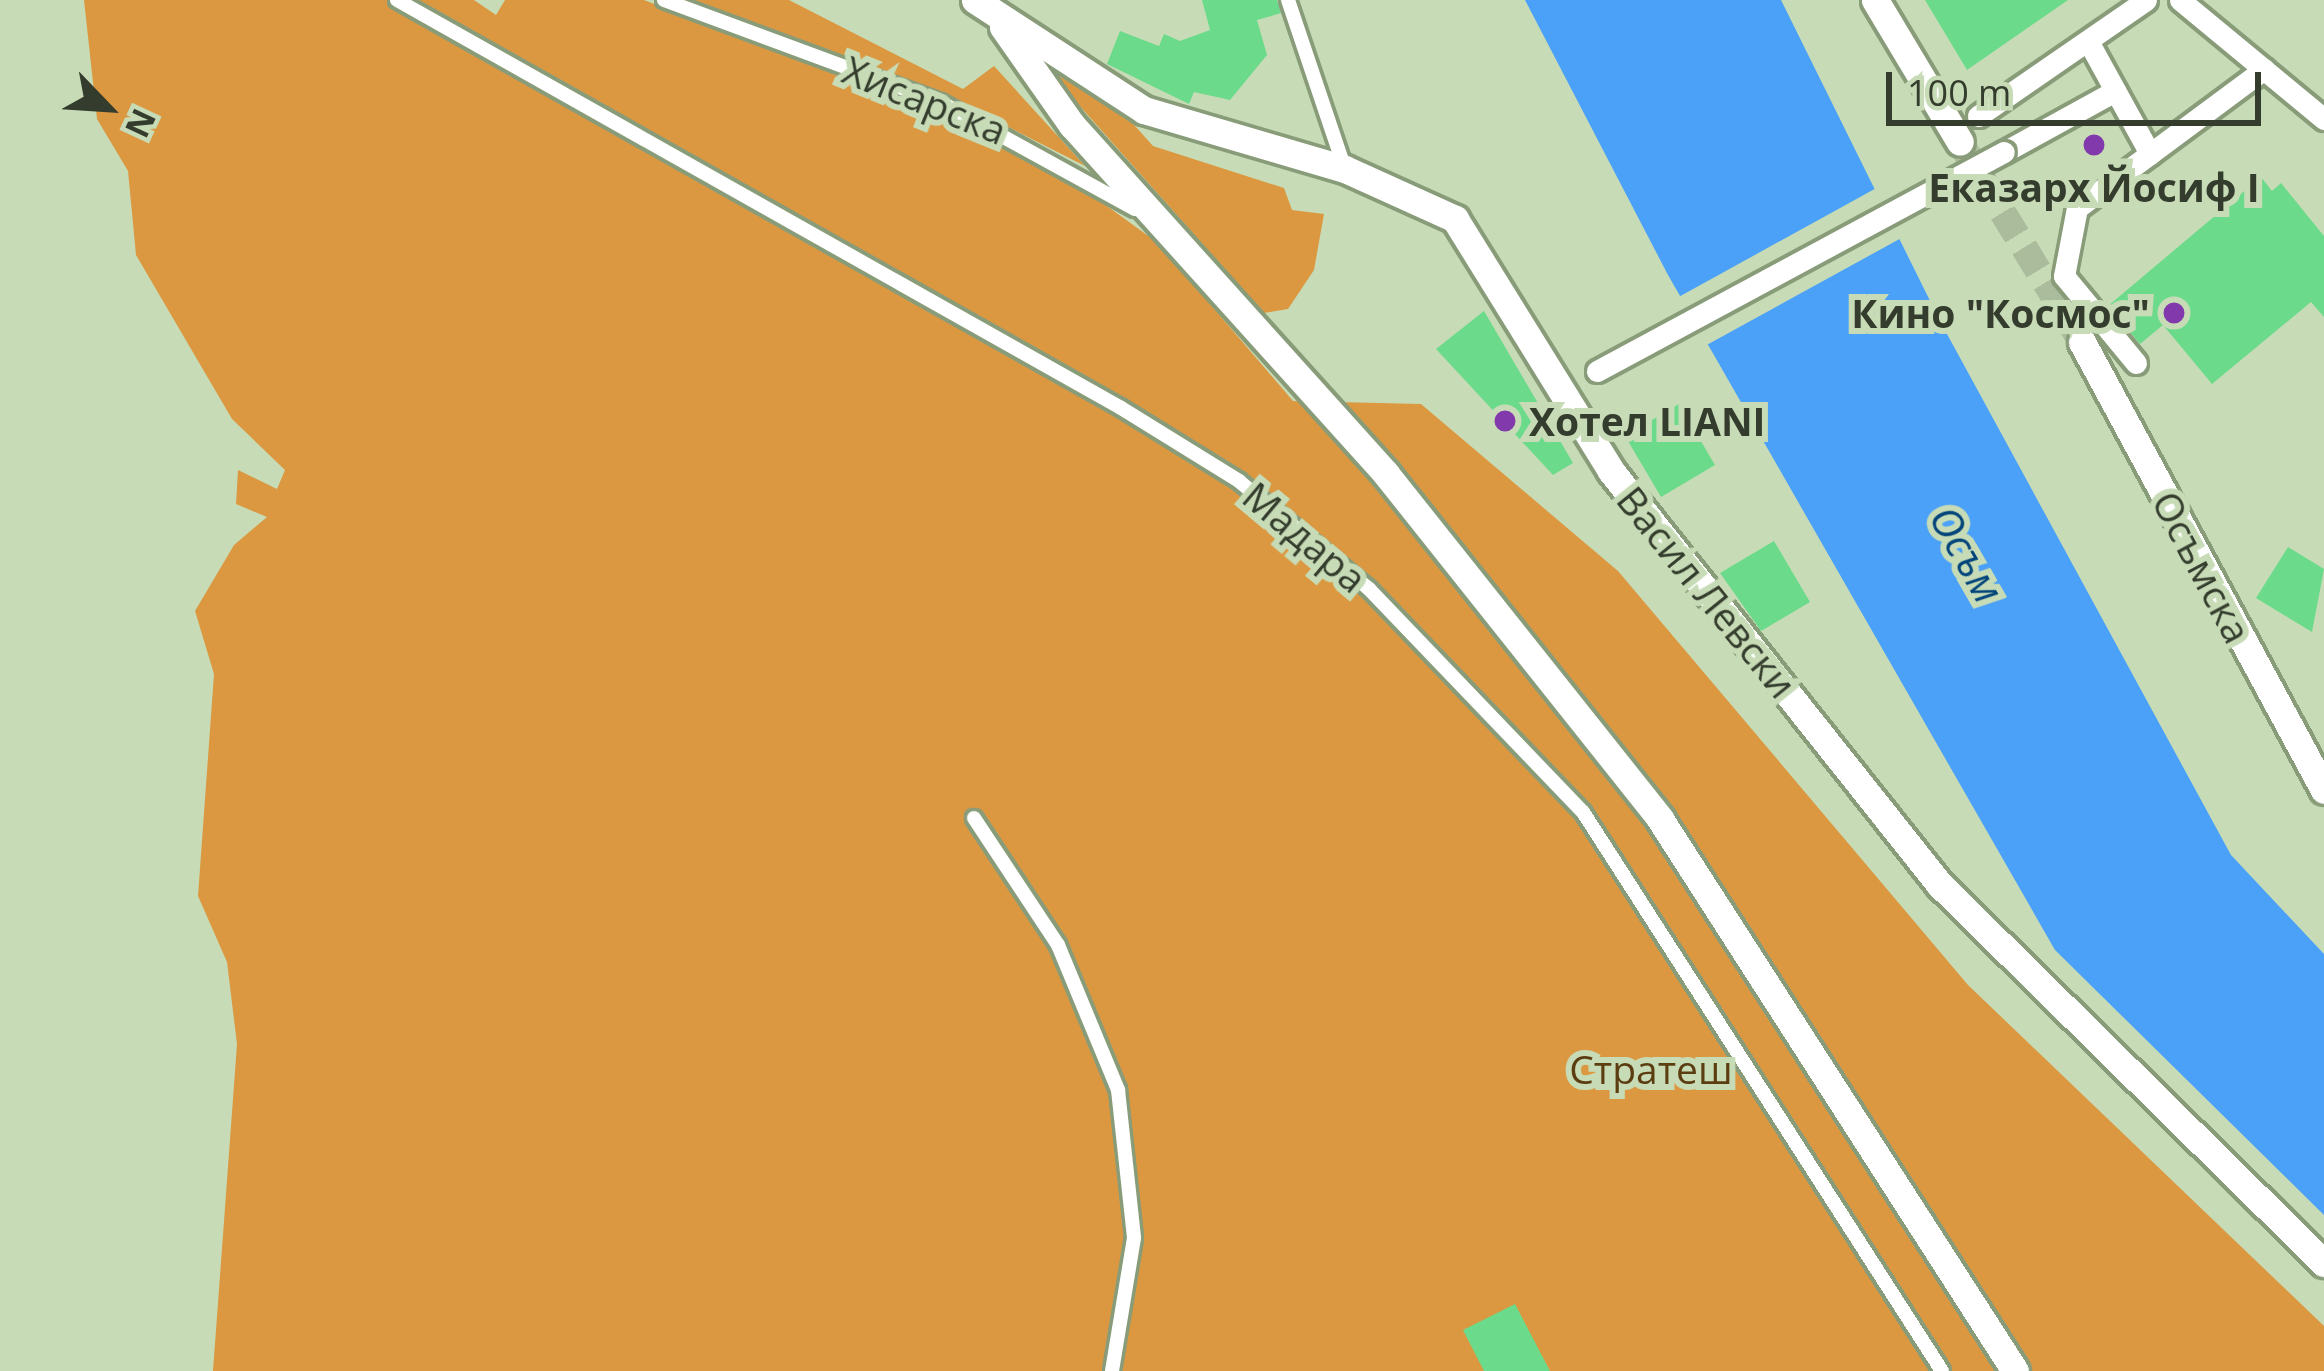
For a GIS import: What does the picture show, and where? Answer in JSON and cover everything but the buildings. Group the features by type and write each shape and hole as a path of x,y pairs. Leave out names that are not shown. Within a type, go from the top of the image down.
{"street":[{"name":"Васил Левски","path":"975,0 1144,110 1345,169 1455,219 1611,472 1940,885 2324,1263"},
{"path":"1875,0 1960,142"},
{"path":"1978,116 2146,0"},
{"path":"2180,0 2324,119"},
{"path":"998,18 1072,125 1386,474 1660,819 2015,1371"},
{"path":"2088,41 2150,154"},
{"path":"2136,363 2064,276 2077,208 2264,69"},
{"path":"1597,371 2115,91"},
{"name":"Осъмска","path":"2082,342 2324,790"}],"lane":[{"name":"Мадара","path":"397,0 1121,408 1239,481 1369,589 1582,812 1942,1371"},
{"name":"Хисарска","path":"664,0 940,101 1171,231"},
{"path":"1288,0 1345,169"},
{"path":"974,818 1058,945 1118,1090 1134,1238 1112,1371"}],"green space":[{"name":"Стратеш","path":"84,0 474,0 496,15 505,0 644,0 1031,151 1158,243 1293,401 1421,404 1618,571 1968,985 2324,1326 2324,1371 213,1371 237,1044 227,962 198,896 214,674 195,611 234,545 267,517 236,504 238,470 277,489 285,470 232,419 136,255 128,171 97,119"},
{"path":"691,0 789,0 963,89 994,66 1085,166 947,96"},
{"path":"1046,68 1127,117 1153,146 1284,188 1292,210 1324,214 1314,270 1288,309 1264,313"}],"water":[{"name":"Осъм","path":"1525,0 1781,0 1941,323 2231,855 2324,954 2324,1215 2055,950 1668,275"}],"pier":[{"path":"1880,186 1905,236 1703,347 1675,299"}],"tunnel":[{"path":"1960,142 2082,342"}],"place":[{"name":"Еказарх Йосиф I","path":"2094,145"},
{"name":"Кино \"Космос\"","path":"2174,313"},
{"name":"Хотел LIANI","path":"1505,421"}]}
